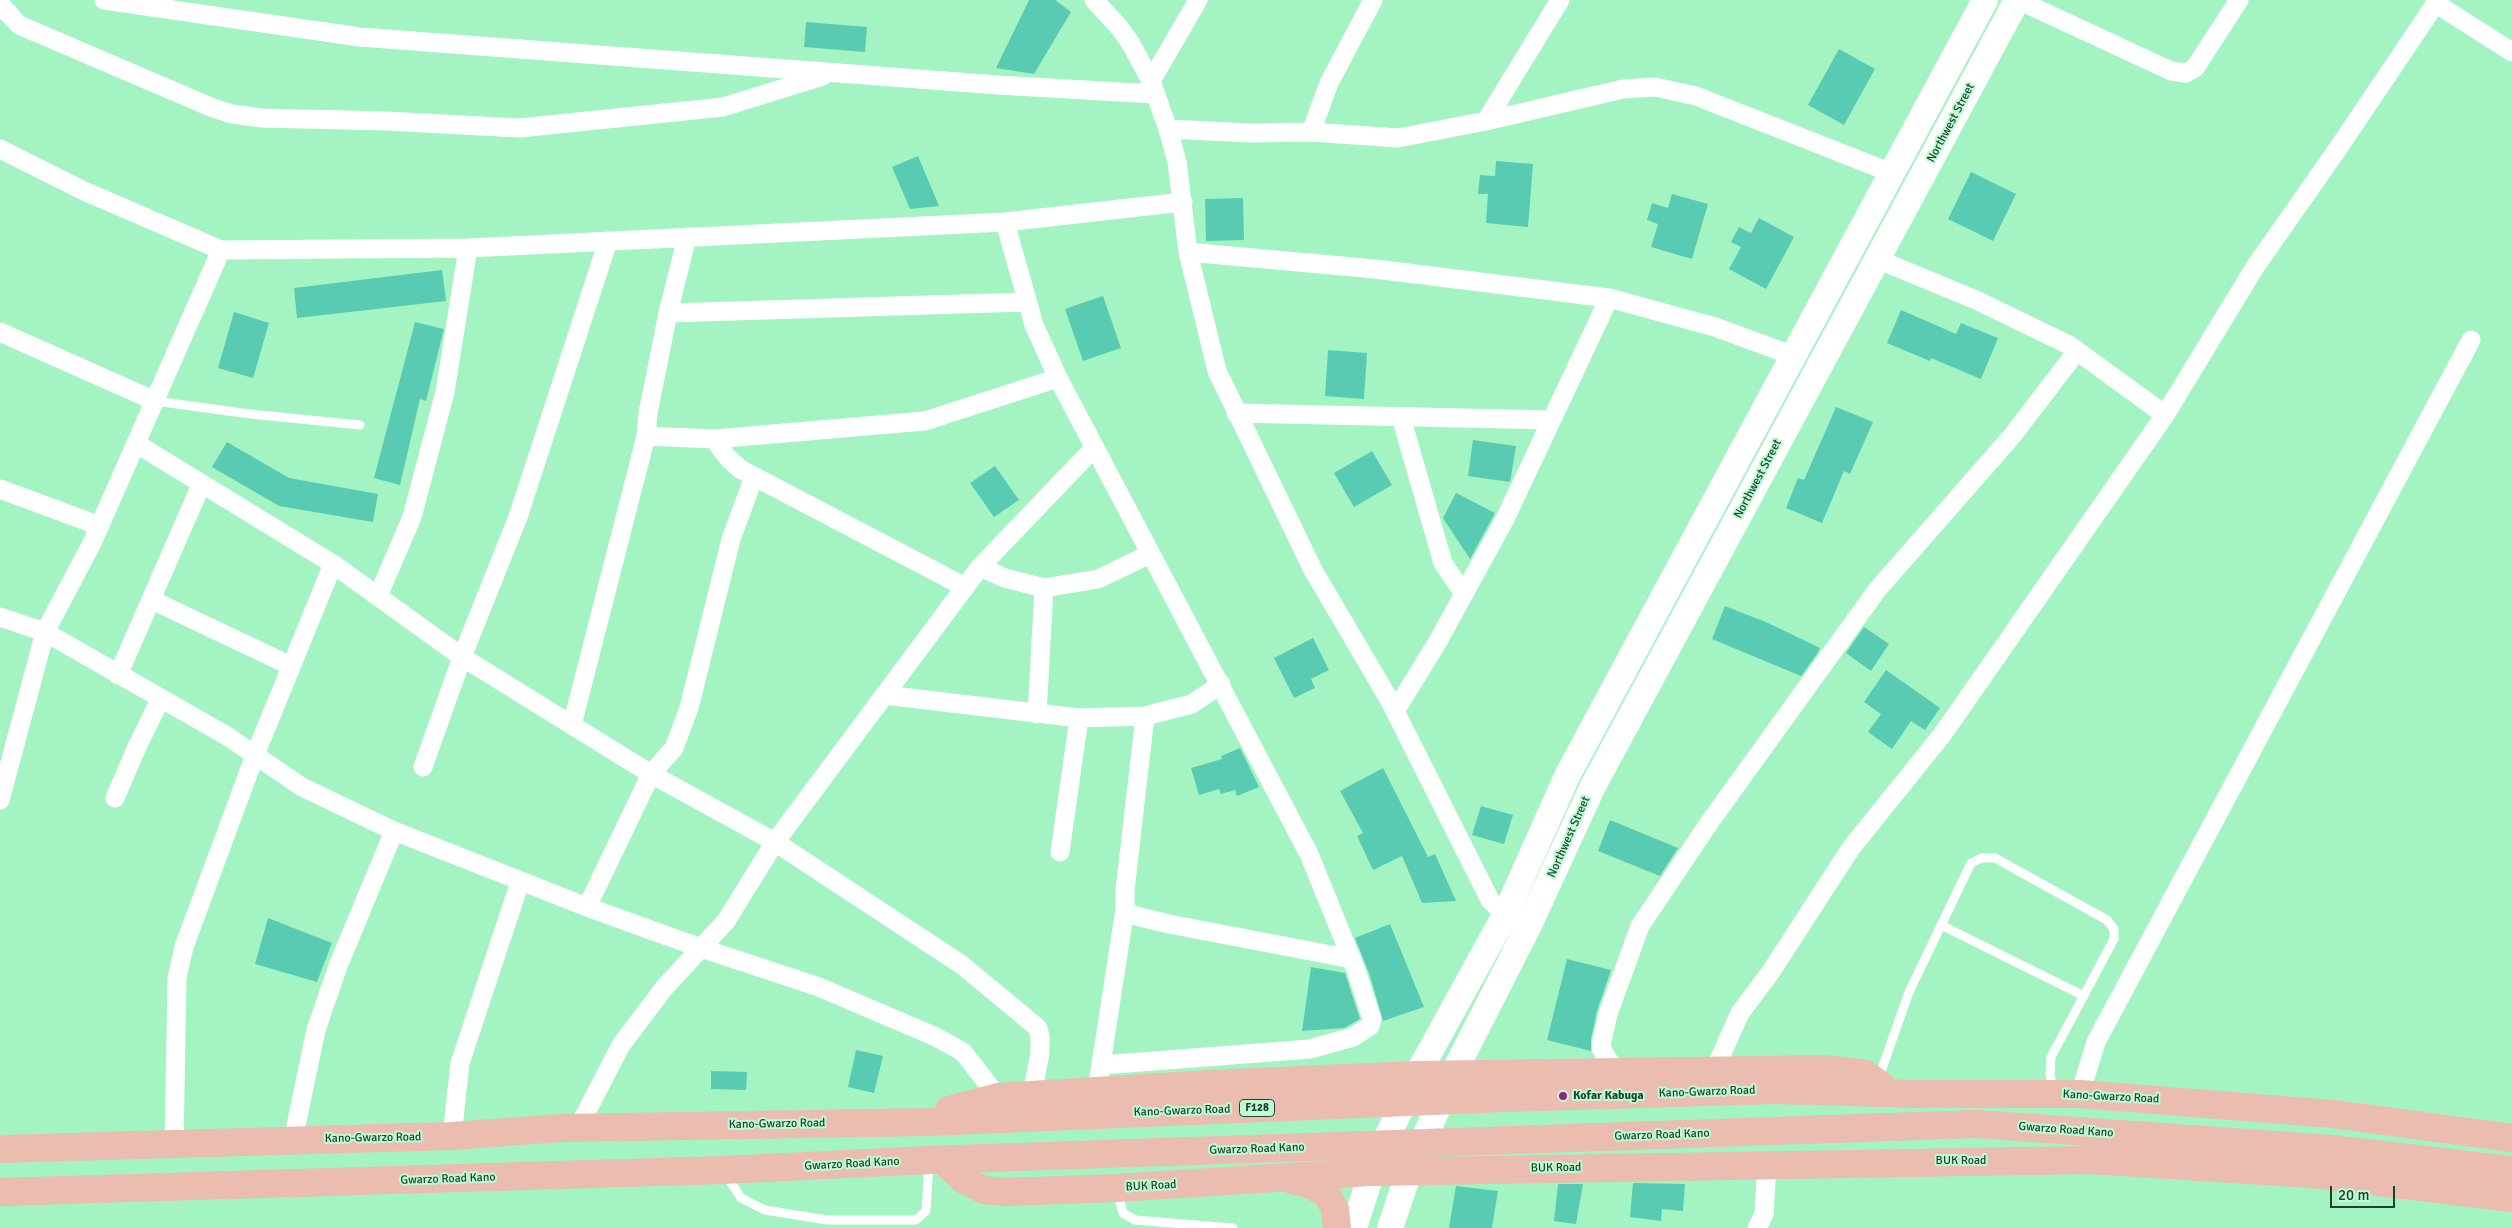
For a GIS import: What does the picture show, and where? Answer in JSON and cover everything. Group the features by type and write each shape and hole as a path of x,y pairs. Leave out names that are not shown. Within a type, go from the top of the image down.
{"main road":[{"path":"1354,1228 1372,1167 1414,1080 1486,953 1505,915 1568,774 1985,0"},
{"name":"Northwest Street","path":"1411,1167 1450,1081 1529,925 1593,786 2018,0"},
{"path":"928,1122 952,1108 998,1097 1032,1094 1099,1078 1450,1081 1616,1073 1825,1069 1864,1074 1881,1089"},
{"name":"Kano-Gwarzo Road","path":"0,1149 452,1136 578,1128 928,1122 1504,1098 1774,1090 1881,1089 1914,1094 2068,1094 2333,1114 2512,1138"},
{"path":"1977,1124 1991,1161"},
{"name":"Gwarzo Road Kano","path":"0,1192 723,1170 936,1160 1977,1124 2332,1149 2512,1170"},
{"name":"BUK Road","path":"936,1160 964,1180 984,1190 1004,1192 1116,1188 1286,1178 1372,1167 1544,1168 2089,1160 2311,1174 2512,1198"},
{"path":"1390,1228 1411,1167"},
{"path":"1286,1178 1306,1183 1326,1193 1335,1209 1337,1228"}],"street":[{"path":"104,0 360,37 834,72 1153,88"},
{"path":"1094,0 1123,32 1153,88 1168,128 1177,162 1188,252 1217,372 1313,570 1395,711 1490,900 1505,915"},
{"path":"1153,88 1198,0"},
{"path":"1311,132 1330,83 1373,0"},
{"path":"1486,121 1560,0"},
{"path":"2018,0 2171,71 2186,73 2195,68 2239,0"},
{"path":"1714,1071 1740,1013 1770,973 1852,848 1942,735 2164,415 2255,267 2340,147 2436,2 2512,52"},
{"path":"0,4 20,25 213,108 232,114 261,118 386,121 520,128 723,107 834,72"},
{"path":"1168,128 1250,133 1311,132 1398,138 1486,121 1624,89 1655,86 1696,96 1892,173"},
{"path":"0,149 84,191 221,250 468,248 1005,222 1183,202"},
{"path":"1005,222 1026,302 1034,325 1058,378 1309,854 1352,959 1372,1019 1370,1026 1353,1037 1310,1050 1099,1078 1125,909 1125,890 1145,716"},
{"path":"572,725 646,436 648,413 668,313 688,237"},
{"path":"423,767 462,657 518,517 608,241"},
{"path":"378,596 412,517 445,392 468,248"},
{"path":"0,800 45,632 100,526 221,250"},
{"path":"1188,252 1375,270 1609,298 1715,327 1794,356"},
{"path":"1877,259 1976,300 2077,351 2164,415"},
{"path":"1395,711 1506,519 1609,298"},
{"path":"668,313 1026,302"},
{"path":"0,332 155,401"},
{"path":"2068,1094 2471,340"},
{"path":"1616,1073 1601,1048 1602,1040 1608,1014 1640,926 1714,816 1877,590 2012,436 2077,351"},
{"path":"646,436 714,439 925,421 1058,378"},
{"path":"1236,412 1551,420"},
{"path":"1401,417 1443,563 1464,594"},
{"path":"714,439 727,457 740,469 964,587"},
{"path":"137,444 201,485 333,564 462,657 651,774 775,842 962,966 1038,1028 1040,1053 1032,1094"},
{"path":"578,1128 621,1045 664,988 726,920 775,842 964,587 980,567 1094,448"},
{"path":"587,907 651,774 674,748 689,708 731,539 754,477"},
{"path":"118,675 201,485"},
{"path":"0,489 100,526"},
{"path":"980,567 1004,578 1044,588 1098,579 1150,554"},
{"path":"174,1145 177,978 184,946 255,755 333,564"},
{"path":"1036,714 1044,588"},
{"path":"152,600 291,666"},
{"path":"0,617 45,632 227,736 302,787 394,831 587,907 701,948 819,987 936,1037 963,1052 998,1097"},
{"path":"884,695 1079,718 1145,716 1192,704 1221,684"},
{"path":"116,798 136,749 161,698"},
{"path":"1060,852 1079,718"},
{"path":"293,1140 316,1030 338,966 394,831"},
{"path":"452,1136 460,1063 520,882"},
{"path":"1125,909 1132,915 1169,924 1352,959"},
{"path":"1757,1228 1764,1214 1767,1165"}],"lane":[{"path":"155,401 250,414 360,425"},
{"path":"1881,1089 1910,992 1971,863 1982,858 1995,858 2107,920 2114,929 2114,939 2051,1057 2050,1075 2068,1094"},
{"path":"1941,925 2084,996"},
{"path":"723,1170 741,1198 764,1210 827,1220 916,1220 926,1211 936,1160"},
{"path":"1116,1188 1123,1213 1135,1224 1233,1228"}],"building":[{"path":"1029,0 1055,0 1071,12 1034,74 996,68"},
{"path":"806,22 867,27 865,52 804,47"},
{"path":"1839,49 1875,69 1844,125 1808,105"},
{"path":"918,156 939,206 910,209 892,167"},
{"path":"1496,161 1533,164 1528,227 1486,223 1488,194 1478,194 1480,175 1495,176"},
{"path":"1971,172 2016,194 1993,241 1948,219"},
{"path":"1672,194 1708,204 1692,259 1651,247 1658,224 1647,220 1652,203 1668,208"},
{"path":"1243,198 1244,240 1206,241 1205,199"},
{"path":"1759,218 1794,237 1766,289 1729,269 1741,247 1731,242 1739,227 1751,233"},
{"path":"442,270 446,301 297,318 294,288"},
{"path":"1103,296 1121,348 1083,361 1065,309"},
{"path":"1901,310 1956,334 1961,323 1998,338 1981,379 1931,358 1930,361 1887,343"},
{"path":"234,312 269,323 253,378 218,368"},
{"path":"415,322 444,329 426,401 420,399 400,485 374,478"},
{"path":"1328,350 1367,353 1364,399 1325,396"},
{"path":"1836,407 1873,422 1850,474 1844,471 1822,523 1786,508 1798,478 1804,480"},
{"path":"1473,440 1516,446 1510,482 1468,476"},
{"path":"227,442 289,478 378,494 373,522 279,506 212,467"},
{"path":"1372,451 1392,485 1354,507 1334,473"},
{"path":"995,466 1019,500 994,517 970,483"},
{"path":"1456,493 1495,513 1470,559 1443,518"},
{"path":"1725,606 1768,623 1820,648 1801,676 1712,639"},
{"path":"1864,627 1889,644 1871,671 1846,653"},
{"path":"1313,638 1329,670 1311,679 1315,688 1294,698 1274,658"},
{"path":"1886,670 1940,708 1925,730 1911,721 1892,749 1868,732 1881,714 1864,702"},
{"path":"1240,748 1259,787 1237,796 1235,790 1221,794 1219,789 1199,795 1191,768 1222,759 1221,756"},
{"path":"1383,768 1428,857 1435,854 1456,901 1422,903 1402,856 1373,870 1357,836 1363,833 1340,791"},
{"path":"1481,806 1513,815 1504,844 1472,835"},
{"path":"1610,820 1678,848 1660,876 1598,851"},
{"path":"268,918 332,943 317,982 255,964"},
{"path":"1390,924 1424,1007 1383,1021 1370,976 1355,938"},
{"path":"1567,959 1611,970 1597,1011 1591,1039 1591,1051 1547,1040"},
{"path":"1311,967 1345,973 1360,1019 1344,1028 1302,1031"},
{"path":"856,1050 883,1056 874,1093 848,1087"},
{"path":"711,1071 747,1072 746,1090 711,1089"},
{"path":"1633,1183 1685,1184 1683,1211 1662,1209 1661,1221 1630,1217"},
{"path":"1558,1184 1583,1184 1576,1224 1554,1221"},
{"path":"1456,1186 1498,1191 1492,1228 1449,1228"}],"place":[{"name":"Kofar Kabuga","path":"1563,1096"}]}
